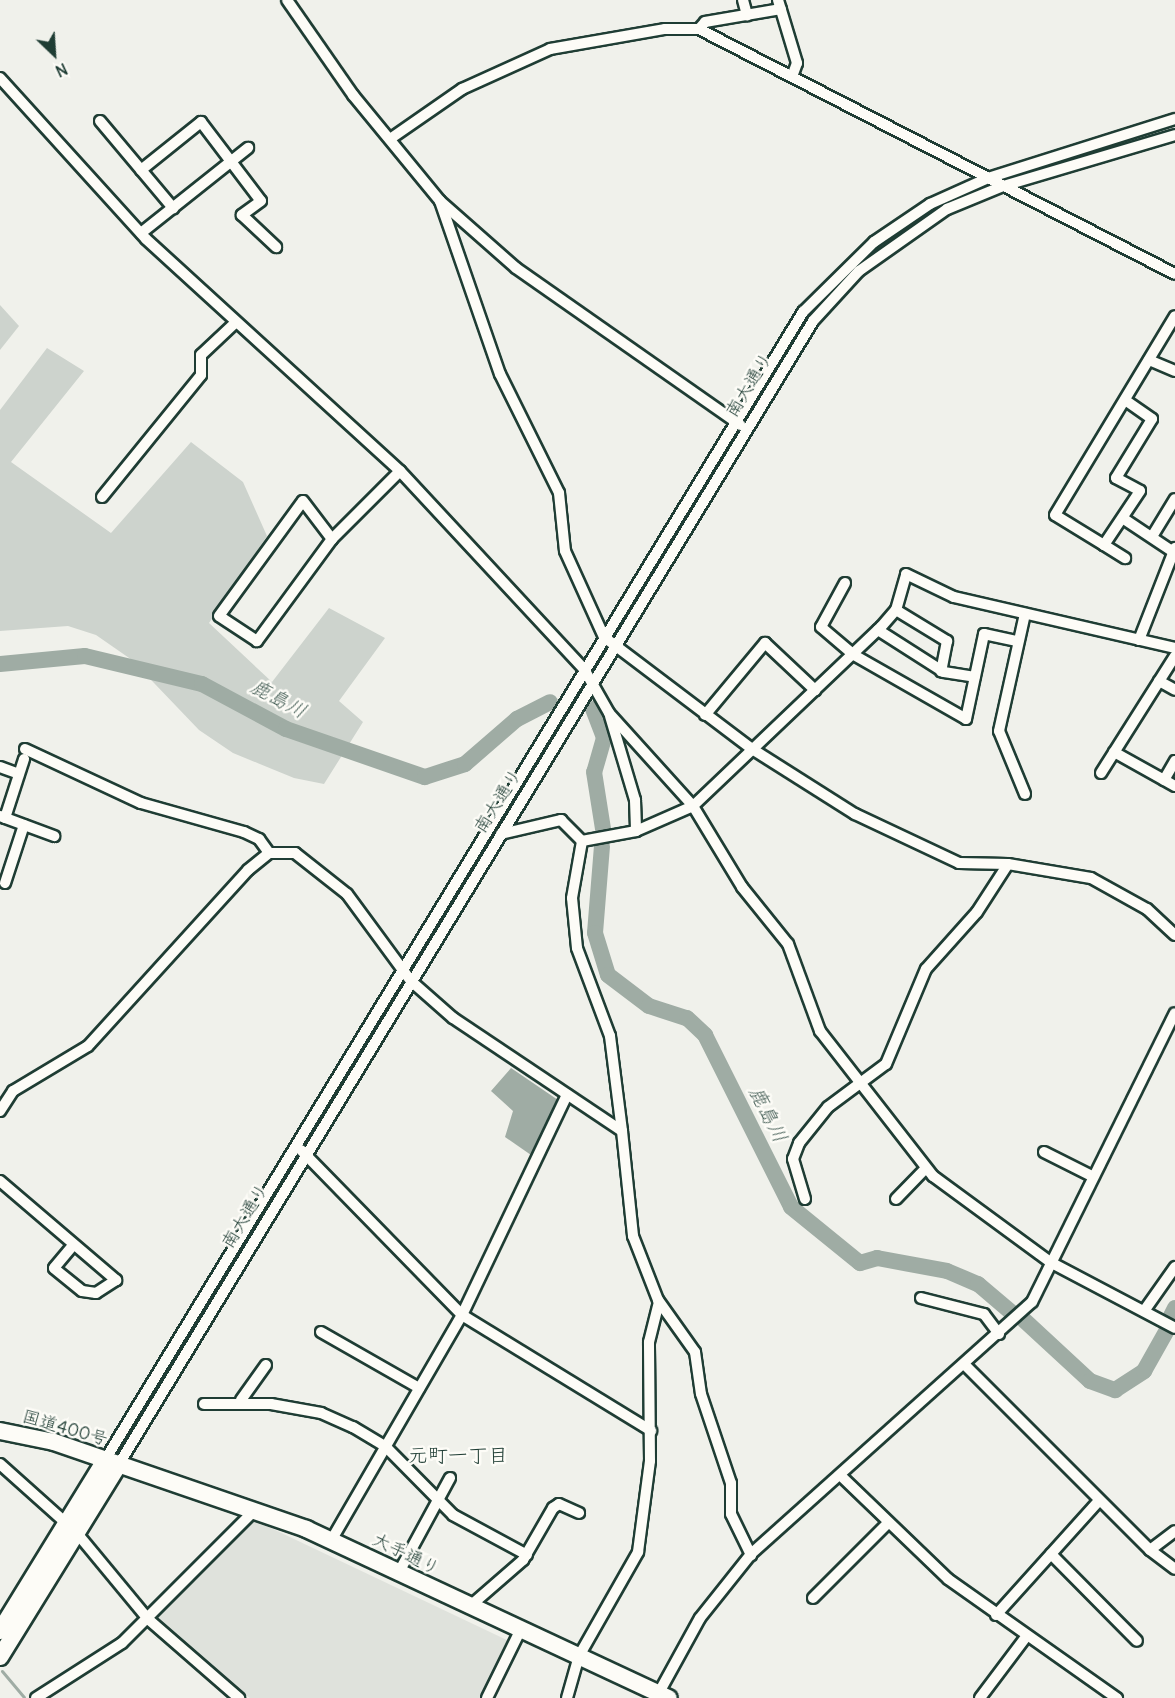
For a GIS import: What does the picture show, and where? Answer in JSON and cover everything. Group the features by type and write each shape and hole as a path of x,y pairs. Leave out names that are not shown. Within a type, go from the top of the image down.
{"highway":[{"name":"国道400号","path":"0,1431 112,1462"},
{"name":"大手通り","path":"112,1462 255,1510 332,1539 520,1632 579,1656 661,1696"},
{"name":"南大通り","path":"0,1631 112,1462"},
{"name":"南大通り","path":"0,1656 71,1527"}],"street":[{"path":"287,0 390,139 440,201 516,268 745,428"},
{"path":"743,0 747,15"},
{"path":"699,29 705,22 747,15 779,5 797,63 793,75"},
{"path":"390,139 462,89 550,49 665,28 699,29 793,75 1175,274"},
{"path":"0,78 141,233 400,471 584,669 609,713 635,800 636,831"},
{"name":"南大通り","path":"112,1462 296,1145 775,351 839,273 904,219 988,178 1175,119"},
{"path":"100,121 173,208"},
{"path":"141,170 201,122 261,201 242,215 276,248"},
{"name":"南大通り","path":"112,1462 306,1154 616,646 745,428 813,321 859,271 947,209 1003,186 1175,135"},
{"path":"141,233 248,148"},
{"path":"440,201 500,374 559,493 565,551 604,637 752,749 855,814 959,863 1008,864 1100,882 1147,909 1175,935"},
{"path":"1125,558 1055,515 1175,316"},
{"path":"102,497 201,375 201,355 236,322"},
{"path":"1149,360 1175,371"},
{"path":"1104,545 1124,519 1140,491 1116,478 1152,419 1125,400"},
{"path":"332,539 303,501 219,615 257,641 332,539 400,471"},
{"path":"1153,535 1175,499"},
{"path":"1124,519 1174,550 1139,640"},
{"path":"582,841 636,831 693,806 878,630 896,609 906,574 954,597 1173,650"},
{"path":"845,583 821,627 854,655 966,719 984,634 1018,641"},
{"path":"896,609 946,641 941,671"},
{"path":"1025,614 999,731 1025,794"},
{"path":"878,630 941,671 975,677"},
{"path":"1101,772 1159,681 1173,650 1175,635"},
{"path":"705,715 765,643 815,690"},
{"path":"1159,681 1175,690"},
{"path":"609,713 693,806 736,879 788,944 820,1031 857,1083 926,1168 1050,1262 1175,1328"},
{"path":"1114,752 1175,786"},
{"path":"54,836 2,817 25,754 141,803 244,832 259,839 269,853"},
{"path":"1164,780 1175,761"},
{"path":"0,767 19,774"},
{"path":"501,834 561,820 582,841"},
{"path":"4,883 24,825"},
{"path":"582,841 572,898 577,948 610,1036 633,1236 659,1302 694,1352 701,1394 730,1483 731,1514 751,1555"},
{"path":"0,1111 13,1091 88,1046 146,976 269,853 295,853 326,873 411,981 453,1018 622,1131"},
{"path":"805,1199 793,1159 799,1143 857,1083 886,1064 926,969 977,912 1008,864"},
{"path":"661,1696 700,1618 751,1555 965,1365 1032,1302 1092,1176 1175,1013"},
{"path":"332,1539 462,1315 567,1095"},
{"path":"296,1145 462,1315 651,1431"},
{"path":"1044,1152 1092,1176"},
{"path":"896,1199 926,1168"},
{"path":"0,1181 116,1280 96,1293 82,1291 54,1268 73,1245"},
{"path":"1144,1311 1175,1267"},
{"path":"921,1298 984,1314 999,1334"},
{"path":"567,1698 579,1656 638,1552 651,1431 649,1342 659,1302"},
{"path":"321,1332 419,1389"},
{"path":"241,1400 266,1365"},
{"path":"965,1365 1097,1503 1175,1569"},
{"path":"204,1404 241,1400 321,1413 385,1446 438,1503 527,1555"},
{"path":"0,1464 71,1527 148,1619 239,1698"},
{"path":"840,1475 887,1524 996,1615 1117,1698"},
{"path":"399,1572 450,1478"},
{"path":"996,1615 1097,1503"},
{"path":"469,1607 527,1555 553,1508 559,1504 579,1513"},
{"path":"36,1698 122,1643 255,1510"},
{"path":"813,1598 887,1524"},
{"path":"1150,1550 1175,1531"},
{"path":"1051,1554 1137,1641"},
{"path":"487,1698 520,1632"},
{"path":"980,1698 1026,1637"}],"shaded area":[{"path":"0,305 19,326 0,350"},
{"path":"47,348 84,371 11,462 111,533 191,442 243,482 267,536 209,623 272,682 329,608 385,638 339,701 363,722 324,784 294,778 233,753 199,730 132,660 96,635 68,626 0,631 0,410"},
{"path":"511,1068 558,1100 531,1155 505,1137 513,1111 491,1091"},
{"path":"254,1520 511,1642 483,1698 250,1698 240,1692 157,1617"}],"waterway":[{"name":"鹿島川","path":"0,664 85,656 202,684 286,729 425,777 465,764 517,719 550,702"},
{"name":"鹿島川","path":"593,709 604,738 594,772 603,829"},
{"name":"鹿島川","path":"602,846 595,933 608,975 649,1006 687,1018 705,1035 791,1207 860,1263 877,1258 947,1271 978,1284 1011,1312"},
{"name":"鹿島川","path":"1171,1316 1175,1308"},
{"name":"鹿島川","path":"1024,1320 1090,1381 1115,1390 1144,1371 1166,1332"},
{"path":"2,1671 24,1697"}],"district":[{"name":"元町一丁目","path":"458,1454"}]}
